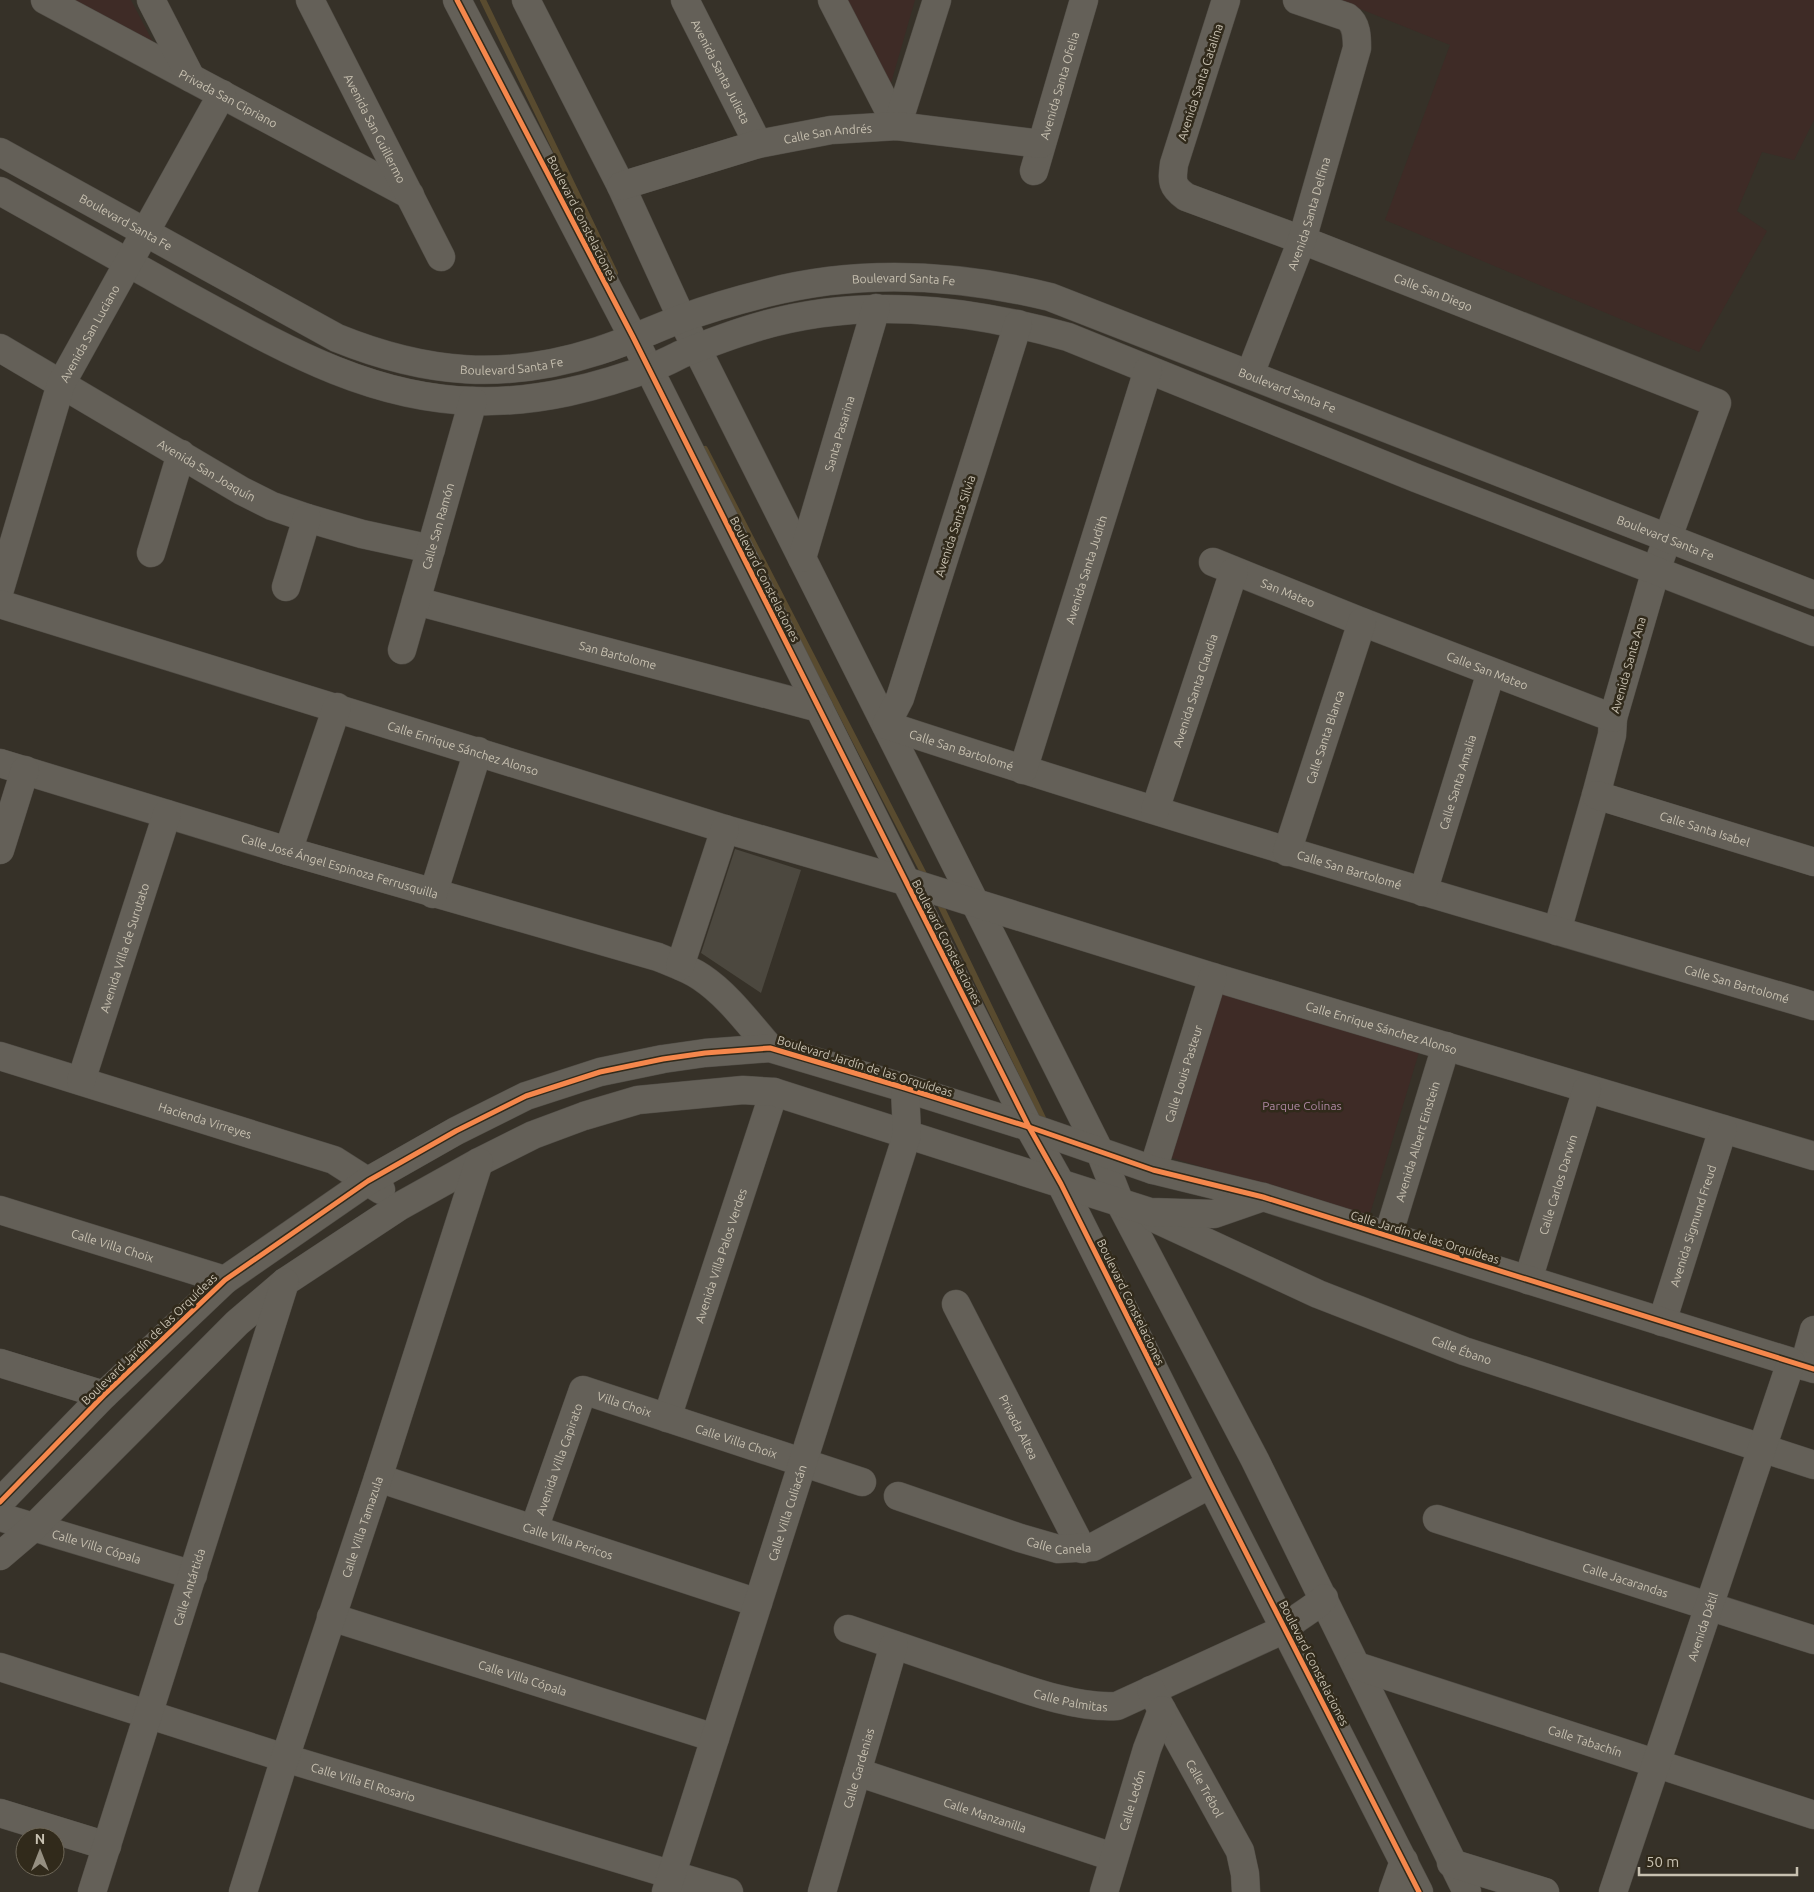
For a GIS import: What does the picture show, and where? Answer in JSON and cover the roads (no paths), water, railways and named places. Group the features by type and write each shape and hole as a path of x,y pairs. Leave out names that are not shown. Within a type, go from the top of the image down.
{"street":[{"name":"Privada San Cipriano","path":"45,0 410,195"},
{"path":"151,0 191,78"},
{"name":"Avenida San Guillermo","path":"310,0 441,257"},
{"name":"Boulevard Constelaciones","path":"457,0 656,329 690,351 802,558 886,725 939,892 1029,1127 1062,1184 1211,1484 1288,1626 1419,1892"},
{"name":"Boulevard Constelaciones","path":"526,0 621,186 656,329 653,366 819,708 939,892 1100,1152 1120,1203 1255,1460 1319,1603 1358,1666 1466,1892"},
{"name":"Avenida Santa Julieta","path":"684,0 758,144"},
{"path":"832,0 897,126"},
{"path":"897,126 937,0"},
{"name":"Avenida Santa Ofelia","path":"1034,171 1084,0"},
{"name":"Avenida Santa Catalina","path":"1174,164 1226,0"},
{"name":"Avenida Santa Delfina","path":"1250,374 1302,240 1356,48 1357,38 1352,21 1347,17 1297,0"},
{"name":"Avenida San Luciano","path":"0,589 61,384 222,94"},
{"name":"Calle San Andrés","path":"621,186 758,144 831,130 897,126 1041,144"},
{"name":"Boulevard Santa Fe","path":"0,152 337,338 360,348 410,362 458,370 511,370 569,359 599,351 717,306 767,293 840,279 882,277 933,278 993,285 1050,297 1814,595"},
{"name":"Calle San Diego","path":"1174,164 1173,184 1176,190 1186,197 1302,240 1717,403"},
{"path":"0,191 284,349 348,376 400,393 426,397 473,401 512,401 572,392 610,382 751,329 795,317 833,311 876,308 928,310 1018,324 1068,337 1416,478 1814,632"},
{"name":"Santa Pasarina","path":"802,558 876,308"},
{"name":"Avenida Santa Silvia","path":"886,725 900,698 1018,324"},
{"name":"Avenida San Joaquín","path":"0,348 242,491 272,506 362,534 431,548"},
{"name":"Avenida Santa Judith","path":"1023,770 1148,370"},
{"name":"Calle San Ramón","path":"402,650 473,401"},
{"name":"Avenida Santa Ana","path":"1557,931 1612,735 1613,718 1656,570 1717,403"},
{"path":"151,553 181,454"},
{"path":"286,587 307,518"},
{"name":"San Mateo","path":"1224,567 1362,622"},
{"name":"Avenida Santa Claudia","path":"1155,810 1224,567"},
{"name":"San Bartolome","path":"416,601 819,708"},
{"name":"Calle Enrique Sánchez Alonso","path":"0,604 337,707 725,829 1814,1156"},
{"name":"Calle San Mateo","path":"1362,622 1613,718"},
{"name":"Calle Santa Blanca","path":"1287,852 1362,622"},
{"name":"Calle Santa Amalia","path":"1424,892 1491,672"},
{"path":"288,851 337,707"},
{"name":"Calle San Bartolomé","path":"886,725 1023,770 1287,852 1814,1006"},
{"path":"434,894 478,751"},
{"path":"0,850 13,767"},
{"name":"Calle José Ángel Espinoza Ferrusquilla","path":"13,767 288,851 658,957 701,977 729,1001 770,1048"},
{"name":"Calle Santa Isabel","path":"1596,795 1814,862"},
{"name":"Avenida Villa de Surutato","path":"81,1081 167,814"},
{"path":"680,966 725,829"},
{"name":"Calle Louis Pasteur","path":"1153,1170 1213,977"},
{"name":"Avenida Albert Einstein","path":"1388,1236 1446,1046"},
{"name":"Boulevard Jardín de las Orquídeas","path":"0,1502 104,1395 225,1280 368,1181 456,1131 535,1093 600,1072 663,1059 705,1053 770,1048 1029,1127"},
{"name":"Hacienda Virreyes","path":"0,1056 334,1160 368,1181 400,1206"},
{"path":"905,1088 907,1135"},
{"name":"Calle Carlos Darwin","path":"1528,1280 1587,1088"},
{"path":"0,1556 34,1527 237,1323 285,1282 400,1206 479,1162 533,1135 584,1116 638,1100 743,1090 774,1092 1150,1212 1214,1214 1263,1197"},
{"name":"Avenida Villa Palos Verdes","path":"667,1418 774,1092"},
{"name":"Calle Jardín de las Orquídeas","path":"1029,1127 1153,1170 1263,1197 1803,1366"},
{"name":"Avenida Sigmund Freud","path":"1662,1322 1723,1129"},
{"name":"Calle Villa Culiacán","path":"669,1883 907,1135"},
{"name":"Calle Villa Tamazula","path":"243,1892 479,1162"},
{"name":"Calle Ébano","path":"1120,1203 1318,1294 1464,1352 1814,1465"},
{"name":"Calle Villa Choix","path":"0,1210 225,1280"},
{"name":"Calle Antártida","path":"92,1892 285,1282"},
{"name":"Privada Altea","path":"956,1304 1082,1549"},
{"name":"Avenida Dátil","path":"1613,1892 1762,1448 1803,1366 1814,1330"},
{"path":"0,1363 104,1395"},
{"name":"Villa Choix","path":"583,1390 667,1418"},
{"name":"Avenida Villa Capirato","path":"534,1529 583,1390"},
{"name":"Calle Villa Choix","path":"667,1418 862,1482"},
{"name":"Calle Villa Pericos","path":"378,1478 758,1602"},
{"name":"Calle Canela","path":"898,1496 1020,1538 1058,1549 1082,1549 1094,1547 1211,1484"},
{"name":"Calle Villa Cópala","path":"0,1516 193,1575"},
{"name":"Calle Jacarandas","path":"1437,1519 1814,1640"},
{"name":"Calle Palmitas","path":"848,1629 1024,1689 1086,1705 1103,1707 1156,1700 1288,1626 1319,1603"},
{"name":"Calle Villa Cópala","path":"331,1617 715,1738"},
{"name":"Calle Gardenias","path":"822,1892 894,1645"},
{"name":"Calle Tabachín","path":"1358,1666 1814,1815"},
{"name":"Calle Villa El Rosario","path":"0,1668 285,1758 669,1883 729,1892"},
{"name":"Calle Ledón","path":"1104,1892 1147,1749 1156,1700"},
{"name":"Calle Trébol","path":"1156,1700 1240,1851 1246,1874 1246,1892"},
{"name":"Calle Manzanilla","path":"857,1772 1114,1857"},
{"path":"0,1814 107,1846"},
{"path":"1393,1892 1404,1860"},
{"path":"1451,1863 1545,1892"}],"waterway":[{"path":"483,0 615,273"},
{"path":"705,449 926,878"},
{"path":"938,900 1043,1118"}],"park label":[{"name":"Parque Colinas","path":"1302,1105"}]}
